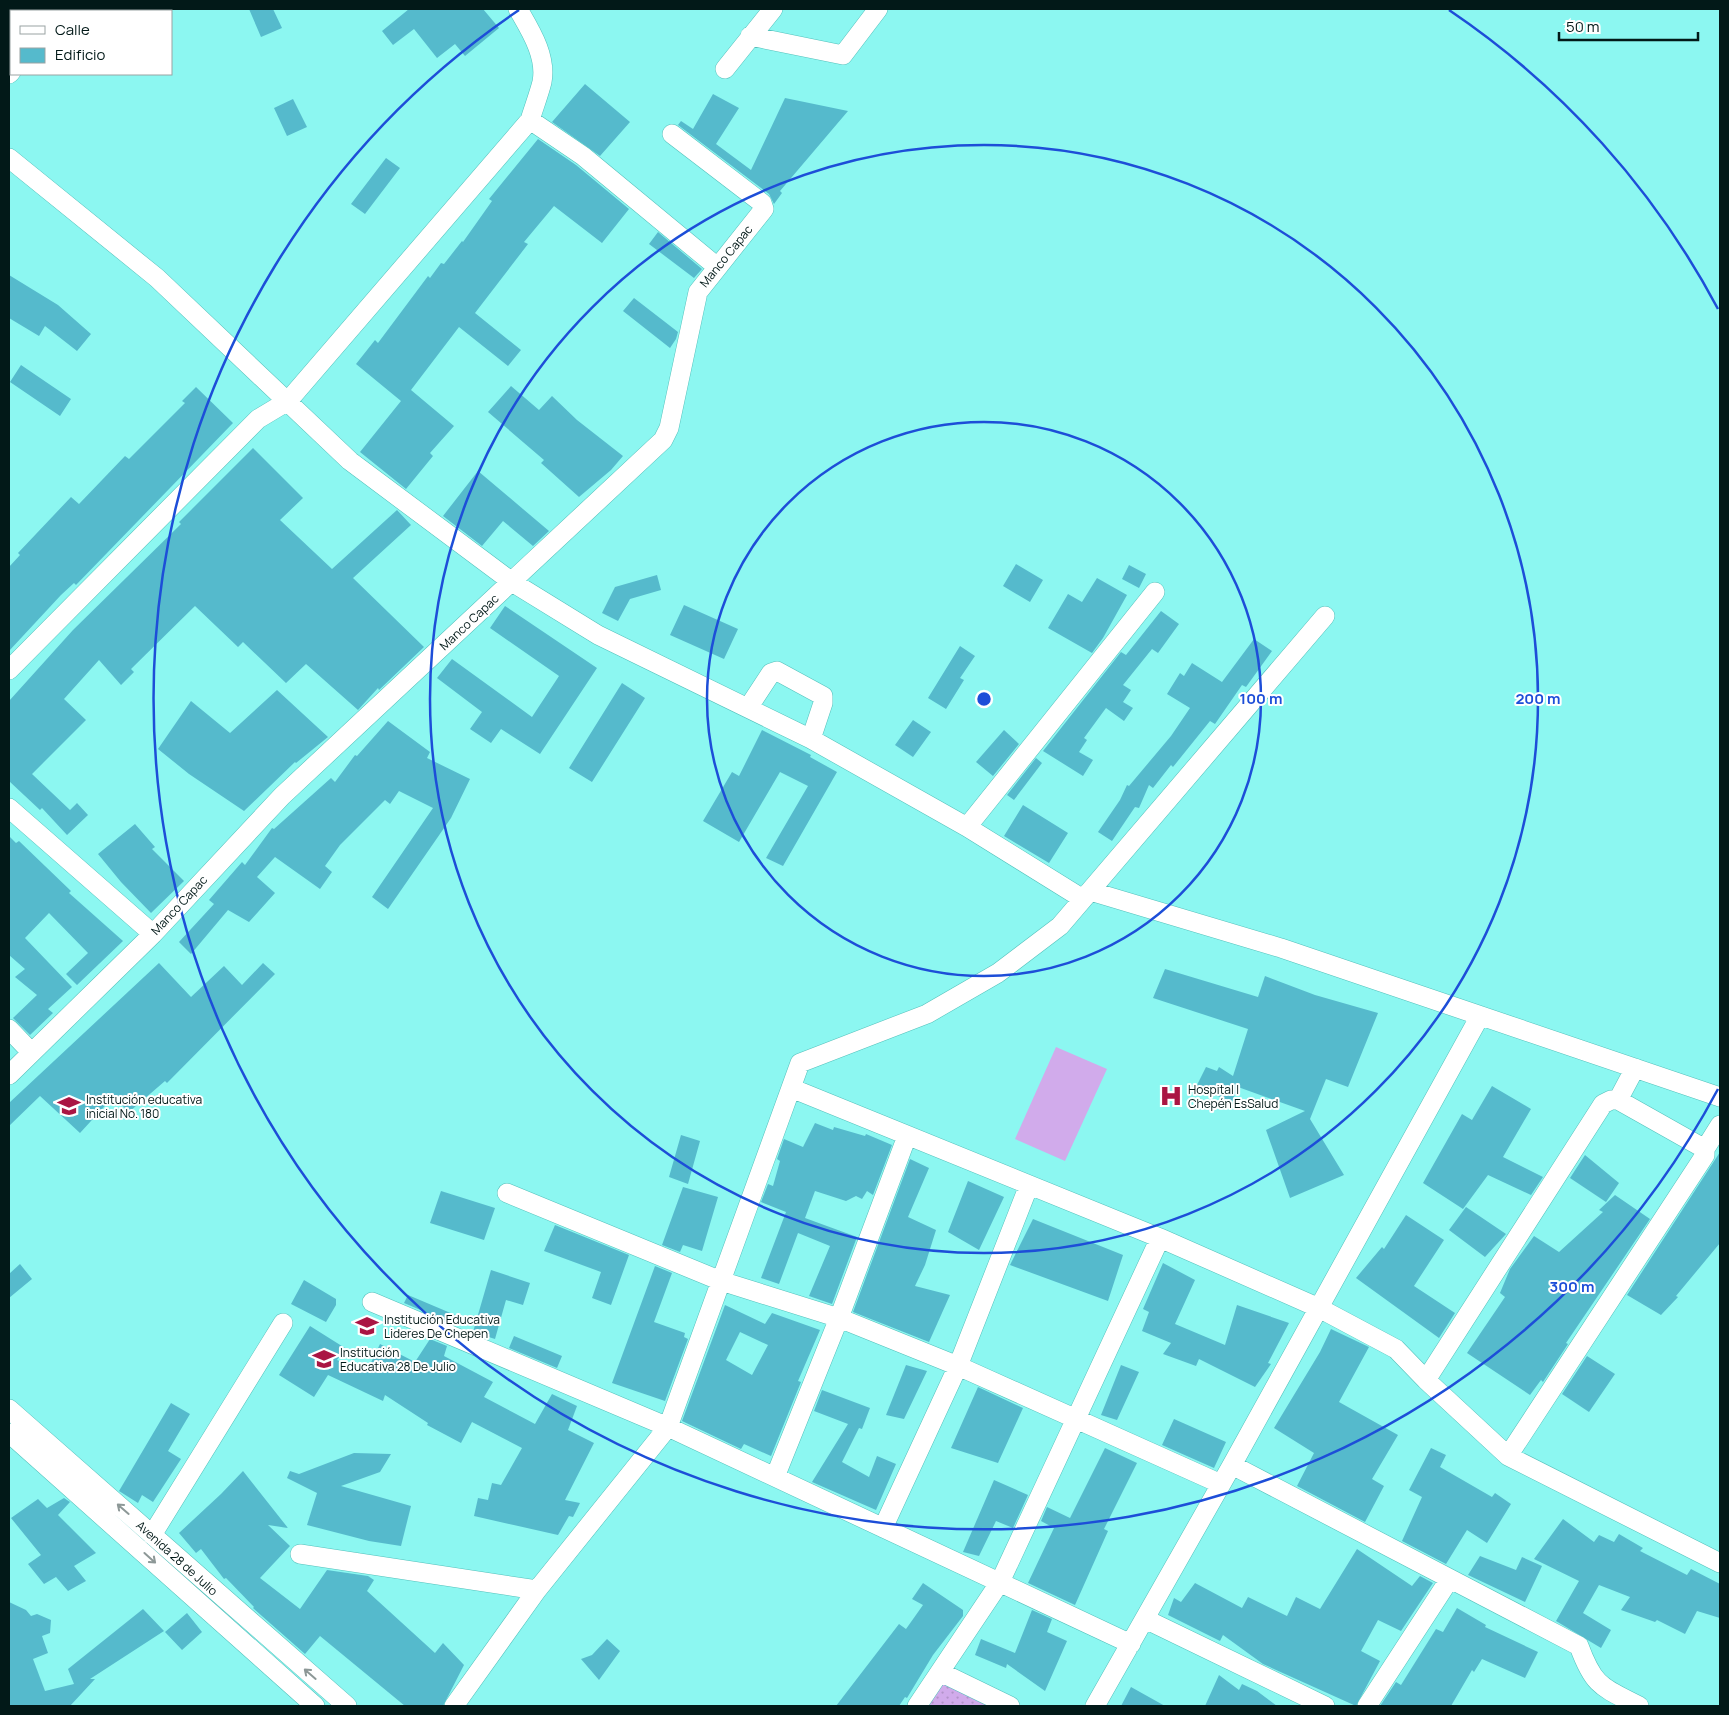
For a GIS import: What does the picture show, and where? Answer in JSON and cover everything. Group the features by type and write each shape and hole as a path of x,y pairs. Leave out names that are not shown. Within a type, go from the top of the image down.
{"street":[{"path":"9,670 258,419 288,401 530,120 542,82 542,65 534,37 518,9"},
{"path":"725,69 772,9"},
{"path":"750,36 843,55 878,9"},
{"path":"530,120 583,156 716,266"},
{"name":"Manco Capac","path":"9,1075 153,934 282,796 663,440 669,428 698,292 716,266 764,206 672,134"},
{"path":"9,158 157,278 350,461 512,582 598,636 811,739 1086,895 1281,948 1720,1097"},
{"path":"968,827 1155,592"},
{"path":"454,1706 537,1590 668,1427 800,1063 927,1014 998,973 1060,926 1325,616"},
{"path":"748,708 772,674 777,671 823,696 823,703 811,739"},
{"path":"9,808 153,934"},
{"path":"1095,1706 1232,1465 1480,1016"},
{"path":"9,1029 31,1052"},
{"path":"1618,1100 1635,1068"},
{"path":"791,1088 1160,1238 1319,1308 1396,1349 1426,1380 1508,1456 1720,1563"},
{"path":"1426,1380 1604,1104 1611,1100 1618,1100 1705,1149"},
{"path":"1508,1456 1705,1156 1705,1149 1720,1125"},
{"path":"775,1477 839,1318 907,1136"},
{"path":"884,1528 958,1366 1029,1185"},
{"path":"507,1193 721,1281 839,1318 958,1366 1221,1484"},
{"path":"917,1706 1000,1582 1160,1238"},
{"path":"372,1302 668,1427 1131,1644"},
{"path":"152,1535 283,1323"},
{"name":"Avenida 28 de Julio","path":"9,1409 52,1459 213,1602 347,1706"},
{"name":"Avenida 28 de Julio","path":"9,1433 52,1459 152,1535 213,1602 315,1706"},
{"path":"1232,1465 1449,1580 1579,1646 1587,1668 1600,1686 1639,1706"},
{"path":"300,1554 537,1590"},
{"path":"1367,1706 1449,1580"},
{"path":"1145,1619 1325,1706"},
{"path":"940,1672 1010,1706"}],"shaded area":[{"path":"1056,1047 1107,1069 1065,1161 1015,1139"},
{"path":"940,1672 1010,1706 917,1706"}],"building":[{"path":"249,9 273,9 282,28 261,37"},
{"path":"409,9 483,9 499,28 465,56 455,44 437,58 414,29 393,45 382,31"},
{"path":"585,84 630,122 600,156 552,122"},
{"path":"713,94 739,108 716,144 751,170 785,98 848,111 780,191 782,193 774,204 769,194 678,125 681,121 693,129"},
{"path":"293,99 307,127 287,136 274,108"},
{"path":"538,139 576,165 629,209 602,243 554,206 524,242 528,244 475,313 521,350 508,366 459,327 411,390 454,426 430,453 433,456 406,489 360,452 401,401 356,364 375,340 378,343 428,276 430,278 441,263 444,264 463,242 492,201 489,199"},
{"path":"386,158 400,168 365,214 351,204"},
{"path":"658,232 702,269 694,278 649,244"},
{"path":"9,275 58,305 91,334 77,351 45,326 39,336 9,318"},
{"path":"634,298 678,332 670,348 623,311"},
{"path":"21,365 71,399 60,416 10,382"},
{"path":"511,386 539,410 552,396 577,420 623,456 611,470 579,497 541,463 544,460 488,412"},
{"path":"196,387 233,423 76,585 74,583 61,595 9,651 9,567 20,555 18,553 71,497 79,504 125,456 129,459 185,403 182,401"},
{"path":"253,448 303,498 280,520 332,569 397,510 411,525 353,578 424,647 379,690 378,688 358,710 306,664 286,683 243,642 238,647 195,606 131,669 134,672 121,685 99,660 64,699 86,720 32,774 70,810 77,803 88,815 67,835 42,808 40,810 9,781 9,701 73,630 181,524 179,522"},
{"path":"478,471 549,531 533,546 503,521 482,546 443,516"},
{"path":"1016,564 1043,580 1030,602 1003,586"},
{"path":"1129,565 1146,574 1139,588 1122,579"},
{"path":"657,575 661,590 630,599 618,621 602,613 615,587"},
{"path":"1097,578 1127,595 1103,638 1092,653 1048,628 1068,594 1082,602"},
{"path":"684,605 738,629 724,659 670,635"},
{"path":"505,606 597,668 540,754 501,729 491,743 470,729 482,712 437,678 452,659 532,717 559,676 490,628"},
{"path":"1161,611 1179,624 1158,653 1152,649 1123,685 1131,690 1123,702 1133,708 1124,721 1106,708 1084,738 1087,740 1079,752 1093,760 1083,776 1043,751 1121,652 1126,655"},
{"path":"1254,639 1272,651 1246,687 1242,685 1215,724 1210,721 1173,767 1171,765 1153,788 1149,785 1139,808 1135,807 1112,841 1098,832 1120,800 1127,785 1129,786 1171,736 1190,708 1167,694 1180,673 1184,676 1192,663 1222,682"},
{"path":"960,646 975,656 960,678 964,680 946,709 928,698"},
{"path":"622,683 645,698 592,782 569,768"},
{"path":"277,690 328,737 295,762 244,811 189,774 158,749 191,701 230,733"},
{"path":"913,720 931,732 913,757 895,745"},
{"path":"388,721 430,752 427,758 470,779 451,818 388,909 372,897 433,808 399,791 390,804 385,800 340,845 325,866 332,872 320,889 275,857 257,877 275,893 249,922 228,910 191,954 179,942 214,904 209,900 242,862 245,865 272,828 274,829 331,778 335,782 355,755 357,756"},
{"path":"762,730 811,755 810,757 837,772 783,866 766,858 808,786 780,772 739,842 703,821 732,772 739,776"},
{"path":"1004,730 1019,744 993,776 976,762"},
{"path":"1036,758 1042,763 1014,800 1007,795"},
{"path":"1023,805 1068,833 1049,863 1004,836"},
{"path":"135,824 155,847 152,849 184,881 151,913 121,882 98,854"},
{"path":"9,836 16,843 19,841 71,891 69,893 123,941 77,985 66,974 88,953 49,913 25,938 72,987 48,1009 53,1013 30,1035 13,1018 37,995 15,977 25,969 9,955"},
{"path":"159,963 191,997 224,966 242,985 263,963 275,974 167,1083 165,1081 129,1112 113,1097 80,1133 40,1096 9,1126 9,1103"},
{"path":"1165,969 1258,997 1265,976 1315,995 1378,1013 1348,1087 1326,1079 1310,1119 1344,1175 1290,1198 1266,1130 1305,1111 1238,1087 1232,1102 1196,1087 1206,1067 1217,1071 1219,1067 1233,1076 1248,1029 1153,998"},
{"path":"1492,1086 1531,1109 1503,1157 1543,1177 1531,1195 1488,1175 1463,1209 1423,1183 1462,1114 1472,1120"},
{"path":"815,1123 833,1130 834,1127 865,1136 866,1134 892,1145 873,1195 867,1191 862,1199 856,1196 846,1201 815,1191 805,1218 857,1237 832,1304 809,1296 830,1246 798,1233 779,1284 761,1278 786,1212 761,1202 768,1184 773,1186 780,1161 777,1159 784,1139 803,1147"},
{"path":"681,1135 700,1141 688,1184 669,1177"},
{"path":"1720,1152 1720,1243 1676,1296 1678,1297 1661,1315 1627,1295"},
{"path":"1585,1155 1619,1183 1606,1202 1570,1178"},
{"path":"910,1159 929,1168 908,1217 936,1230 925,1265 915,1286 950,1295 929,1342 853,1312"},
{"path":"968,1181 1004,1197 979,1250 948,1232"},
{"path":"683,1187 718,1197 702,1251 683,1245 680,1252 662,1245"},
{"path":"441,1191 495,1208 484,1240 430,1223"},
{"path":"1615,1195 1650,1219 1566,1343 1568,1344 1543,1382 1541,1380 1530,1395 1467,1353 1505,1297 1500,1293 1510,1269 1534,1236 1559,1252 1603,1212 1599,1210"},
{"path":"1466,1207 1506,1234 1485,1257 1449,1230"},
{"path":"1406,1215 1444,1240 1414,1286 1455,1313 1439,1338 1356,1278 1382,1247 1384,1249"},
{"path":"1033,1219 1123,1255 1108,1301 1010,1265"},
{"path":"555,1225 629,1255 611,1305 592,1298 601,1272 544,1251"},
{"path":"1163,1263 1195,1280 1175,1324 1225,1345 1237,1305 1289,1323 1268,1363 1271,1364 1255,1387 1199,1359 1196,1366 1163,1354 1171,1343 1142,1331 1149,1312 1143,1309"},
{"path":"20,1264 32,1279 9,1298 9,1274"},
{"path":"655,1266 672,1273 654,1322 685,1333 684,1337 688,1339 665,1401 612,1383"},
{"path":"491,1270 530,1283 523,1305 506,1300 495,1339 473,1332"},
{"path":"304,1280 336,1299 336,1305 326,1322 291,1304"},
{"path":"408,1295 460,1317 456,1325 404,1303"},
{"path":"725,1305 765,1324 772,1313 820,1330 798,1381 801,1382 771,1456 744,1444 741,1449 682,1421","holes":["740,1332 768,1345 752,1375 726,1360"]},
{"path":"310,1326 345,1348 337,1360 366,1373 380,1344 415,1362 430,1339 447,1346 444,1356 493,1382 484,1397 535,1424 552,1394 577,1406 568,1430 594,1443 565,1500 580,1503 573,1517 569,1516 558,1535 474,1516 478,1498 488,1500 492,1483 501,1485 522,1448 472,1422 461,1443 427,1425 428,1423 385,1395 383,1401 328,1375 314,1397 279,1375"},
{"path":"1331,1329 1369,1347 1339,1402 1398,1435 1372,1479 1384,1486 1365,1522 1297,1486 1314,1453 1274,1428 1320,1352"},
{"path":"514,1336 562,1356 557,1368 509,1348"},
{"path":"1587,1356 1615,1374 1589,1412 1562,1394"},
{"path":"906,1365 927,1371 904,1419 886,1415"},
{"path":"1121,1365 1139,1372 1117,1420 1101,1415"},
{"path":"978,1387 1023,1408 998,1463 951,1448"},
{"path":"822,1390 870,1408 862,1429 859,1428 842,1462 869,1477 877,1456 896,1464 876,1510 812,1482 848,1424 814,1411"},
{"path":"171,1403 190,1414 168,1451 181,1459 153,1502 142,1495 138,1503 119,1491"},
{"path":"1174,1419 1226,1442 1214,1468 1162,1445"},
{"path":"1105,1448 1137,1463 1104,1529 1108,1531 1075,1605 1028,1583 1054,1528 1041,1521 1047,1507 1070,1518"},
{"path":"1431,1448 1446,1455 1440,1467 1492,1497 1495,1493 1511,1504 1487,1543 1467,1530 1446,1564 1402,1541 1422,1497 1409,1490"},
{"path":"354,1453 391,1454 380,1472 341,1486 411,1506 401,1546 369,1541 307,1525 317,1493 287,1478 290,1471 299,1474"},
{"path":"243,1471 288,1528 268,1525 290,1546 260,1578 300,1609 327,1570 368,1576 374,1580 367,1591 435,1653 443,1643 464,1665 443,1706 405,1706 320,1636 305,1654 253,1608 226,1578 224,1579 201,1549 196,1553 179,1533"},
{"path":"994,1480 1028,1495 1013,1528 996,1521 979,1556 963,1552"},
{"path":"64,1498 70,1502 58,1515 96,1553 74,1566 86,1581 68,1591 56,1577 44,1584 28,1564 41,1555 11,1518 38,1499 47,1508"},
{"path":"1563,1519 1594,1542 1599,1535 1614,1542 1619,1534 1643,1548 1640,1551 1687,1575 1691,1569 1720,1584 1720,1618 1697,1611 1685,1634 1657,1620 1655,1622 1621,1610 1630,1597 1599,1585 1583,1613 1611,1630 1601,1648 1556,1621 1579,1581 1534,1559"},
{"path":"1357,1549 1412,1586 1420,1576 1433,1583 1401,1631 1378,1620 1361,1651 1380,1661 1356,1706 1263,1664 1223,1635 1220,1641 1168,1615 1174,1598 1181,1602 1195,1583 1242,1608 1248,1597 1287,1616 1296,1597 1320,1609"},
{"path":"1480,1556 1516,1570 1522,1557 1542,1566 1525,1602 1468,1575"},
{"path":"923,1583 963,1610 963,1616 933,1655 907,1698 905,1697 899,1706 836,1706 899,1624 906,1629 923,1605 912,1599"},
{"path":"9,1602 26,1610 31,1616 37,1614 51,1620 50,1633 42,1636 48,1653 33,1659 45,1691 74,1684 68,1669 143,1609 164,1631 90,1679 95,1679 70,1706 9,1706"},
{"path":"1457,1608 1486,1625 1485,1627 1538,1652 1525,1678 1482,1659 1474,1672 1472,1670 1451,1706 1380,1706 1396,1682 1401,1685 1436,1629 1443,1632"},
{"path":"1032,1610 1052,1619 1047,1632 1067,1641 1045,1691 1007,1664 1006,1668 975,1655 981,1639 1015,1653"},
{"path":"187,1613 202,1632 182,1650 165,1632"},
{"path":"607,1639 620,1651 599,1680 581,1659 592,1655"},
{"path":"1219,1675 1239,1690 1242,1684 1257,1691 1277,1706 1205,1706"},
{"path":"1131,1687 1165,1706 1121,1706"}],"place":[{"name":"Hospital I Chepén EsSalud","path":"1171,1096"},
{"name":"Institución educativa inicial No. 180","path":"69,1106"},
{"name":"Institución Educativa Lideres De Chepen","path":"367,1326"},
{"name":"Institución Educativa 28 De Julio","path":"324,1359"}]}
